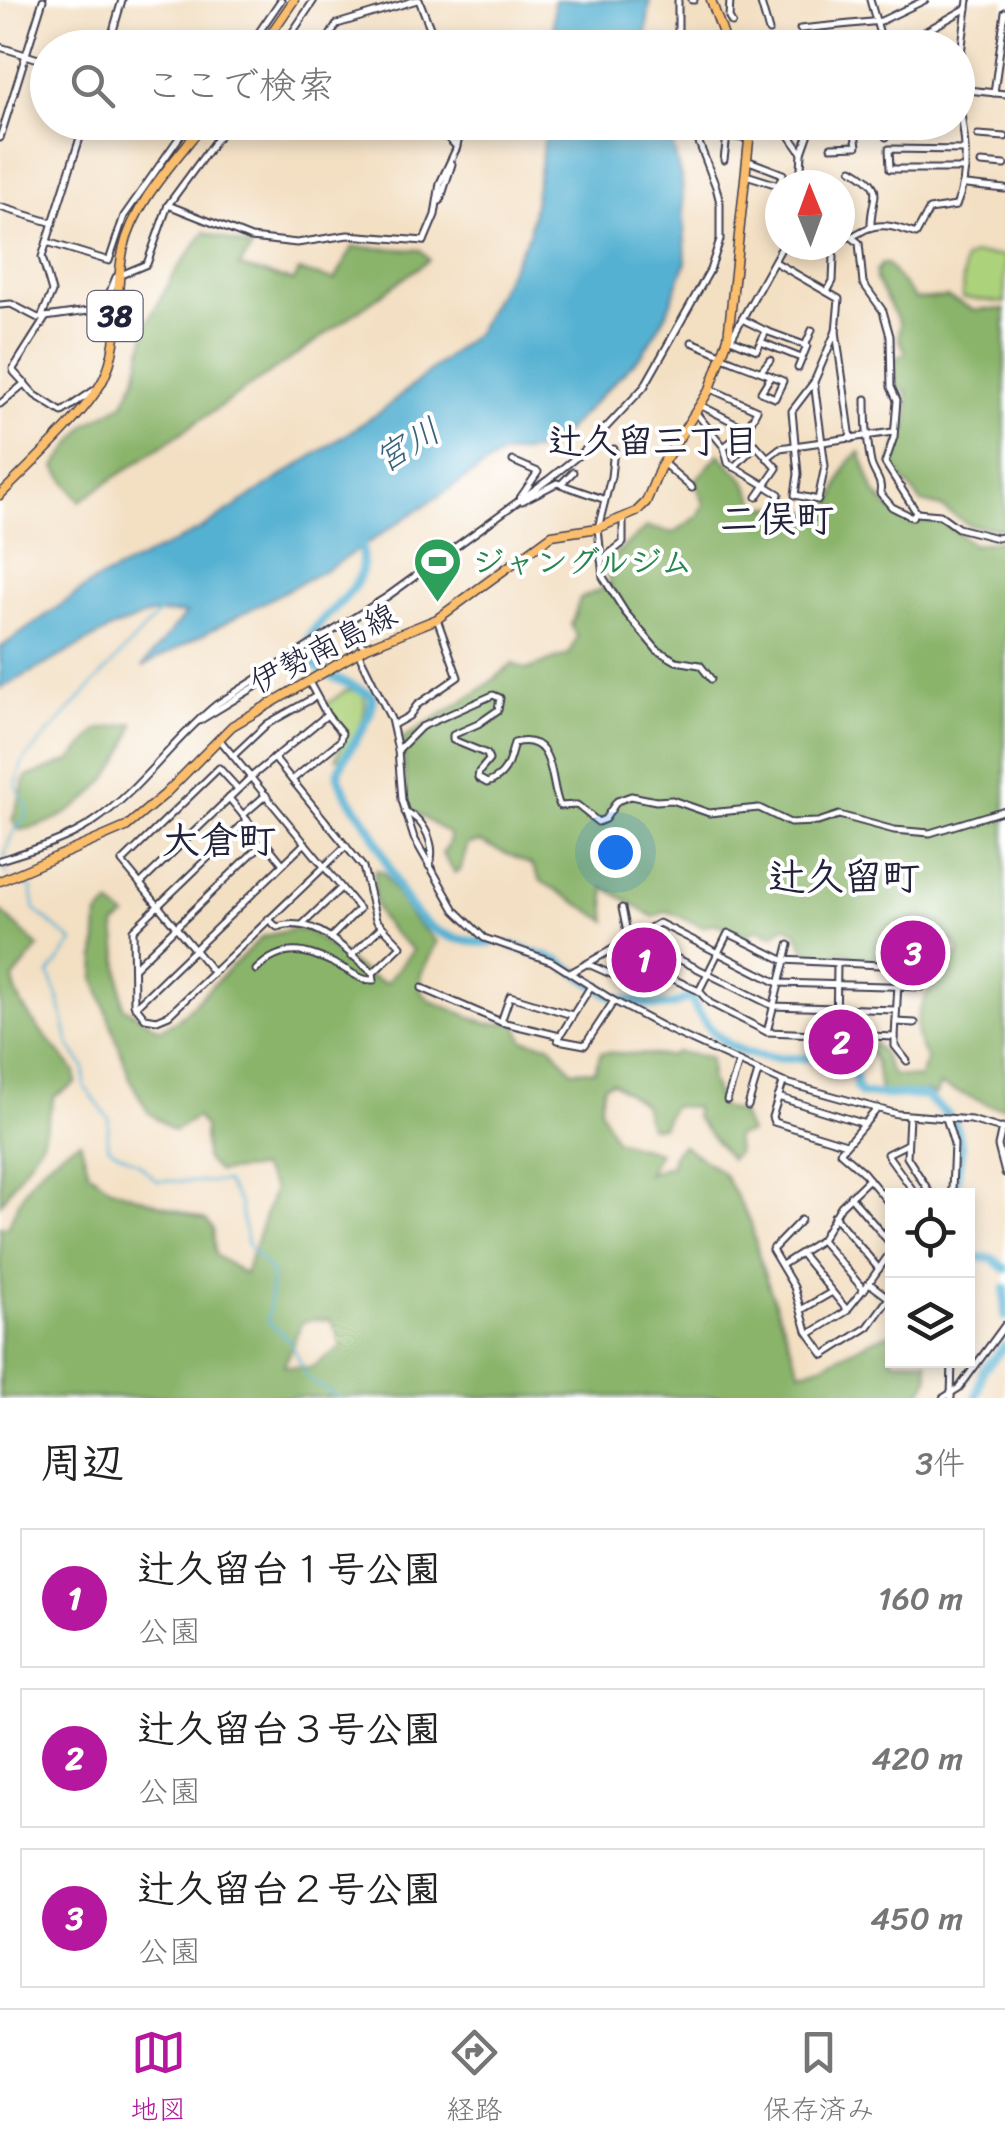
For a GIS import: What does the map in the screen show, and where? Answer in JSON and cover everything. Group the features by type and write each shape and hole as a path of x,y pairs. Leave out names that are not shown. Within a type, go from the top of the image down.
{"main road":[{"path":"274,30 294,0"},
{"path":"711,0 722,30"},
{"name":"38","path":"0,495 99,387 110,361 126,240 138,214 192,140"},
{"path":"622,520 646,502 663,463 710,389 730,338 750,140"},
{"name":"伊勢南島線","path":"0,880 126,828 218,738 253,712 362,650 438,619 552,535 622,520"}],"street":[{"path":"33,30 43,0"},
{"path":"113,30 122,0"},
{"path":"260,30 280,0"},
{"path":"294,30 314,0"},
{"path":"334,30 337,24 418,0 430,30"},
{"path":"678,0 678,30"},
{"path":"730,0 732,23"},
{"path":"760,0 769,30"},
{"path":"870,0 878,30"},
{"path":"800,28 876,22 897,16 925,0"},
{"path":"963,30 968,0"},
{"path":"928,30 966,8"},
{"path":"994,93 1005,12"},
{"path":"0,138 30,40"},
{"path":"0,46 30,57"},
{"path":"975,91 1005,94"},
{"path":"978,134 1005,137"},
{"path":"79,140 42,263 52,292 44,318 12,369 35,395 62,412 99,387"},
{"path":"46,242 109,261 124,216 177,140"},
{"path":"112,337 104,309 120,274 147,264 168,205 216,140"},
{"path":"449,140 456,147"},
{"path":"168,205 252,238 297,243 348,235 424,241 440,183 458,140"},
{"path":"0,860 52,844 92,823 136,786 196,721 244,685 388,596 519,501 584,451 629,405 654,372 710,270 720,240 720,203 698,140"},
{"path":"724,160 726,140"},
{"path":"793,140 802,153"},
{"path":"801,170 807,140"},
{"path":"830,147 857,146 856,140"},
{"path":"855,237 870,227 886,224 916,234 924,213 956,206 966,185 964,140"},
{"path":"965,150 889,149 890,169 965,170"},
{"path":"746,175 778,185 783,174 748,161"},
{"path":"981,162 1005,164"},
{"path":"852,169 870,180 877,192 870,227"},
{"path":"966,185 1005,189"},
{"path":"0,207 52,223"},
{"path":"855,240 859,243 863,284 883,311 890,336 891,386 898,400 885,463 916,512"},
{"path":"828,290 833,281 834,260"},
{"path":"766,330 758,350 730,338 775,262 839,299 836,330 851,439"},
{"path":"1,307 10,304 44,318 104,309"},
{"path":"742,319 805,346"},
{"path":"798,368 812,330"},
{"path":"814,382 825,466 818,500 794,494 798,474 792,410 814,382 836,330"},
{"path":"782,350 787,338"},
{"path":"692,342 783,381 775,398 762,392 771,376"},
{"path":"761,342 802,358"},
{"path":"761,372 770,360"},
{"path":"0,404 24,383"},
{"path":"710,389 758,410 746,429 724,447"},
{"path":"866,399 872,466 881,482 880,493 886,502 912,517 916,512"},
{"path":"698,409 746,429"},
{"path":"698,409 724,447 728,463 779,494 775,507"},
{"path":"767,458 780,448 893,432"},
{"path":"734,467 756,446 776,468 757,497"},
{"path":"614,449 598,528 608,588 657,650 676,660 700,664 711,678"},
{"path":"513,462 538,472 519,501"},
{"path":"663,463 692,488"},
{"path":"519,501 562,483 573,472"},
{"path":"0,486 18,477"},
{"path":"562,483 578,493 604,500"},
{"path":"916,512 940,514 966,531 997,538 1005,536"},
{"path":"602,560 623,543 622,520"},
{"path":"393,725 458,678 438,619"},
{"path":"353,630 393,725 405,812 414,838 456,910 484,938 574,971 614,1001 738,1064 783,1082 909,1116 977,1121 1003,1129 998,1146 1005,1173"},
{"path":"292,780 340,740 342,733 309,682"},
{"path":"398,750 421,727 493,695 500,698 498,710 453,735 452,740 487,754 489,760 478,778 487,784 499,778 508,766 514,743 525,741 549,758 560,806 576,805 598,822 617,801 630,796 679,801 709,813 760,808 790,823 818,822 838,815 894,830 930,834 1005,810"},
{"path":"233,756 267,724 316,697"},
{"path":"140,884 251,777 327,715"},
{"path":"218,738 359,909"},
{"path":"274,758 366,872 380,928 401,942 372,973"},
{"path":"213,972 122,862 219,768 238,790"},
{"path":"266,795 133,930 135,1007 149,1020 166,1017 346,846"},
{"path":"229,798 283,864"},
{"path":"405,812 416,816 427,834 432,857 429,866"},
{"path":"134,969 265,842"},
{"path":"135,1007 305,843"},
{"path":"304,924 341,888"},
{"path":"330,938 372,900"},
{"path":"622,908 632,940 773,1006 896,1010"},
{"path":"256,970 280,953 292,950 334,964 366,981 374,980 372,973 330,938 304,924 276,927 268,918"},
{"path":"574,971 659,924 778,984 922,988"},
{"path":"351,956 380,928"},
{"path":"699,991 728,933 783,960 913,966 931,956"},
{"path":"767,1032 789,945"},
{"path":"613,951 699,991 710,1003 767,1032 895,1037"},
{"path":"588,964 642,988 652,969"},
{"path":"836,1035 837,964"},
{"path":"899,966 895,1046 907,1061"},
{"path":"591,986 558,1040 585,1045 614,1001"},
{"path":"422,988 501,1022 560,1036"},
{"path":"501,1022 510,996 573,1015"},
{"path":"896,1022 915,1023"},
{"path":"727,1100 738,1064"},
{"path":"748,1106 758,1072"},
{"path":"783,1082 772,1117 774,1122 846,1144"},
{"path":"778,1097 865,1124"},
{"path":"878,1108 840,1152 885,1198"},
{"path":"909,1116 906,1144 911,1166 926,1188"},
{"path":"946,1118 954,1144 952,1188"},
{"path":"906,1144 886,1154 911,1188"},
{"path":"782,1265 821,1240 834,1216 869,1178"},
{"path":"850,1196 884,1236"},
{"path":"834,1216 879,1269"},
{"path":"800,1220 772,1250 802,1310 807,1331 824,1354 861,1333 889,1298 869,1283"},
{"path":"821,1240 864,1290"},
{"path":"802,1255 848,1310"},
{"path":"811,1333 848,1310 885,1259"},
{"path":"802,1310 832,1292"},
{"path":"943,1398 967,1378 1004,1326"},
{"path":"950,1396 952,1368"}],"green space":[{"path":"205,232 252,248 239,267 294,281 299,271 335,280 353,247 421,250 429,260 80,501 55,467 86,425 124,403 136,378 148,322 176,271"},
{"path":"974,254 1005,256 1005,303 962,298 964,260"},
{"path":"887,264 915,299 947,297 974,310 1005,309 1005,526 1001,529 969,525 941,507 921,502 891,463 908,422 907,392 895,386 896,358 906,353 899,338 900,324 876,280 876,271"},
{"path":"860,452 875,493 907,520 945,523 973,545 1005,539 1005,1107 992,1106 940,1085 935,1096 928,1092 880,1092 876,1064 865,1043 871,1041 881,1051 892,1075 919,1078 927,1059 919,1045 918,1016 931,988 961,952 952,941 929,950 926,946 891,943 887,960 852,958 841,952 833,959 806,954 798,933 785,926 773,935 758,929 746,936 714,923 703,927 667,911 654,917 604,887 607,921 541,881 532,865 480,842 468,844 460,871 455,873 442,854 449,834 408,808 402,739 479,691 513,664 526,670 569,654 577,637 571,625 580,599 611,584 604,564 647,527 674,533 698,516 704,504 695,481 719,454 744,479 759,506 800,509 823,518 842,474"},
{"path":"353,690 364,694 363,720 342,758 336,758 345,733 324,706"},
{"path":"134,723 119,761 77,807 20,830 12,821 26,777 70,761 98,730"},
{"path":"375,870 383,872 412,918 437,942 421,974 421,992 431,1001 488,1024 516,1023 524,1040 550,1045 572,1071 595,1070 601,1052 670,1056 675,1052 710,1057 711,1081 722,1108 740,1112 749,1133 735,1136 737,1152 730,1159 695,1117 695,1107 672,1106 662,1127 649,1127 643,1104 612,1082 604,1085 600,1108 615,1140 659,1152 647,1174 671,1165 673,1155 682,1145 723,1173 751,1223 761,1265 800,1371 885,1336 885,1368 928,1368 929,1378 919,1396 0,1398 0,1226 8,1227 27,1187 54,1157 80,1141 89,1172 111,1188 206,1220 213,1229 215,1255 245,1274 274,1189 260,1168 218,1172 205,1159 204,1127 196,1117 174,1131 148,1112 131,1081 95,979 98,915 110,905 126,917 115,926 123,1007 160,1029 177,1020 262,937 294,929 308,931 370,977 386,983 413,950 385,924 375,898","holes":["331,1320 342,1347 310,1368 284,1366 302,1322"]},
{"path":"0,910 39,947 13,979 16,992 29,1016 75,1072 76,1083 54,1097 42,1141 0,1204"}],"water":[{"path":"554,0 650,0 647,30 553,30"},
{"name":"宮川","path":"544,140 671,140 682,182 686,262 666,315 643,353 548,449 501,455 336,564 142,667 186,613 150,614 113,628 0,689 0,648 92,583 201,529 383,410 476,333 529,234"}],"waterway":[{"path":"306,644 355,585 362,566 362,535"},
{"path":"7,874 9,842 27,816 27,807 16,787 22,762 160,612"},
{"path":"305,653 321,670"},
{"path":"329,675 372,695 369,716 338,774 374,835 403,896 426,924 443,934 491,943"},
{"path":"11,881 31,887 35,910 73,942 49,974 69,1045 84,1067 85,1087 109,1119 110,1148 138,1163 157,1181 225,1181 239,1202 248,1246 272,1273 268,1321 290,1341 309,1380 341,1398"},
{"path":"511,945 561,962 613,997 656,1006 672,1005 690,997 711,1030 737,1049 769,1057 842,1060 853,1066 862,1094 925,1096 948,1115"},
{"path":"955,1123 961,1148 955,1188"},
{"path":"975,1257 993,1259 1005,1269"},
{"path":"1005,1289 1005,1317"},
{"path":"976,1398 983,1370 1005,1346"}],"place":[{"name":"ジャングルジム","path":"437,604"},
{"name":"辻久留台２号公園","path":"913,953"},
{"name":"辻久留台１号公園","path":"644,960"},
{"name":"辻久留台３号公園","path":"841,1042"}],"district":[{"name":"辻久留三丁目","path":"653,441"},
{"name":"二俣町","path":"777,519"},
{"name":"大倉町","path":"219,840"},
{"name":"辻久留町","path":"844,877"}]}
